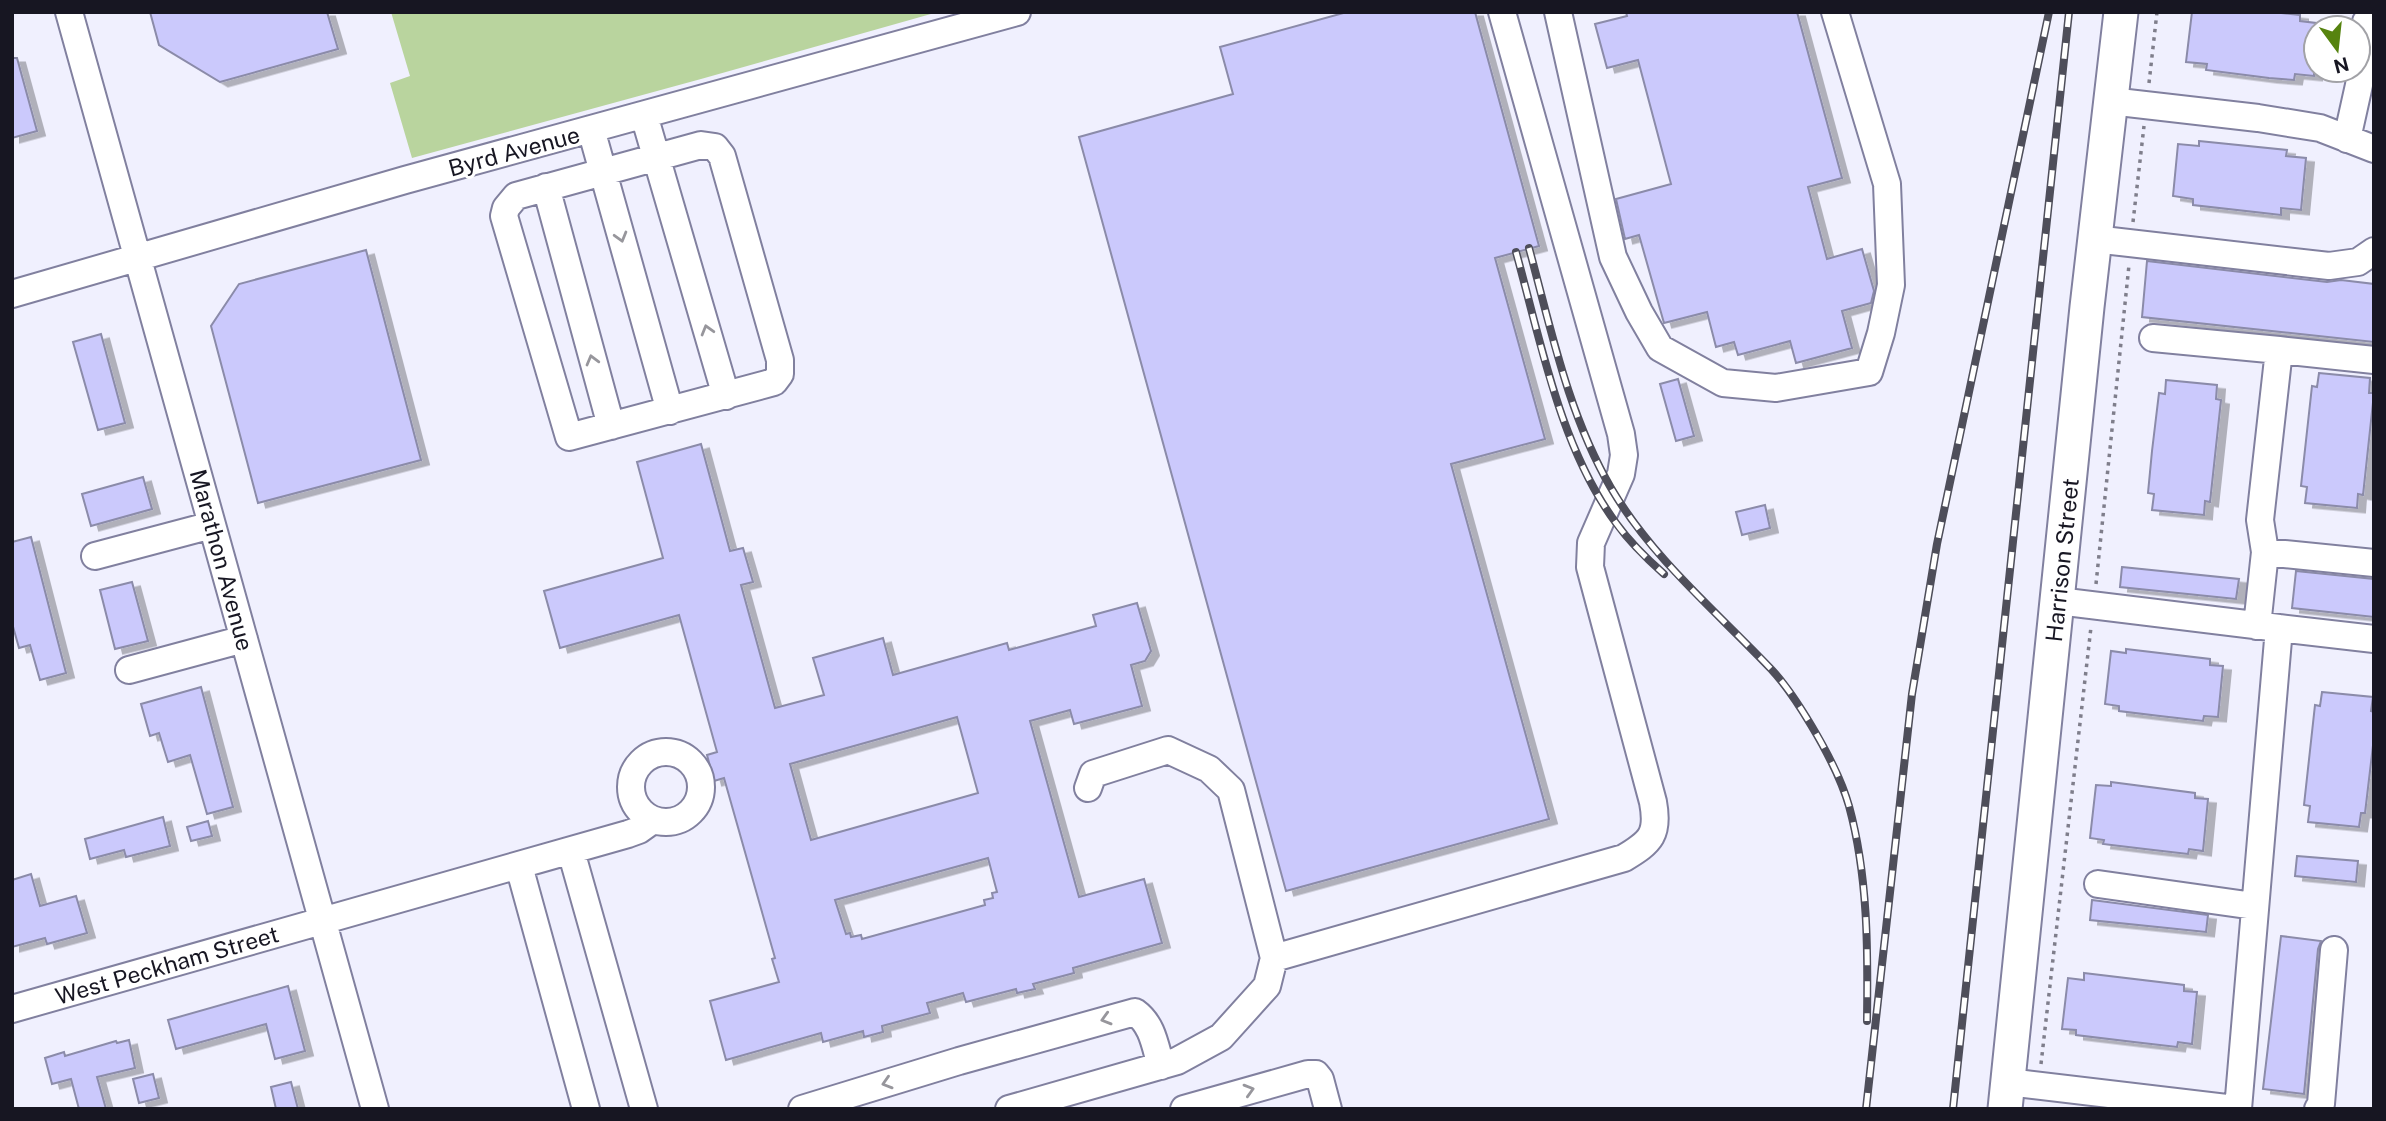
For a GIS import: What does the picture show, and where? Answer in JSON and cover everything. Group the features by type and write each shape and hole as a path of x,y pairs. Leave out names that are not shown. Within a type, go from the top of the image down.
{"main road":[{"name":"Harrison Street","path":"2017,1092 2058,601 2094,239 2121,12"}],"street":[{"name":"Marathon Avenue","path":"69,12 375,1109"},
{"name":"Byrd Avenue","path":"12,294 645,115 975,18 1017,12"},
{"path":"1275,958 1624,858 1640,849 1654,832 1656,818 1653,802 1590,567 1591,543 1621,474 1624,455 1621,434 1502,12"},
{"path":"1558,12 1613,257 1639,312 1660,348 1723,383 1776,388 1869,372 1891,285 1887,184 1835,12"},
{"path":"2347,139 2359,84"},
{"path":"2110,102 2258,118 2320,128 2374,149"},
{"path":"645,115 726,396"},
{"path":"591,129 670,411"},
{"path":"701,145 715,147 722,156 780,360 780,374 774,382 569,437 504,216 506,208 516,196 657,155 701,145"},
{"path":"504,153 516,196"},
{"path":"546,187 611,426"},
{"path":"2094,239 2329,266 2358,262 2374,251"},
{"path":"2154,338 2374,359"},
{"path":"2017,1092 2237,1109 2255,906 2268,627 2260,520 2279,350"},
{"path":"95,556 212,525"},
{"path":"2264,552 2374,563"},
{"path":"2058,601 2374,639"},
{"path":"129,670 244,639"},
{"path":"1009,1109 1177,1061 1221,1037 1267,986 1275,958 1231,790 1209,769 1168,750 1093,774 1088,788"},
{"name":"West Peckham Street","path":"12,1009 571,851 639,830 653,820"},
{"path":"571,851 644,1109"},
{"path":"519,866 586,1109"},
{"path":"2098,884 2255,906"},
{"path":"2318,1109 2321,1104 2334,950"},
{"path":"802,1109 959,1060 1135,1012 1145,1018 1161,1066"},
{"path":"1184,1109 1308,1074 1316,1074 1320,1079 1328,1109"}],"path":[{"path":"2017,1092 2094,606 2157,12"}],"green space":[{"path":"391,12 938,12 412,158 390,83 410,76"}],"building":[{"path":"150,12 327,12 338,49 220,82 159,45"},
{"path":"1347,12 1475,12 1539,246 1495,258 1545,439 1451,464 1549,819 1286,891 1079,137 1233,94 1220,47"},
{"path":"1626,12 1797,12 1842,178 1808,187 1827,259 1862,249 1874,291 1871,303 1842,311 1852,348 1796,363 1790,341 1738,355 1734,342 1716,347 1707,312 1664,323 1639,235 1625,239 1616,199 1671,184 1638,60 1607,68 1595,24 1627,16"},
{"path":"2192,12 2272,12 2300,15 2302,75 2295,74 2294,80 2206,70 2207,64 2186,62"},
{"path":"12,58 17,58 37,131 12,138"},
{"path":"2199,141 2287,150 2286,156 2306,158 2301,210 2281,208 2281,215 2193,205 2193,199 2173,196 2178,144 2199,146"},
{"path":"366,250 421,460 258,503 211,326 239,284"},
{"path":"2147,261 2327,282 2341,280 2374,284 2374,342 2142,317"},
{"path":"101,334 125,423 98,430 73,342"},
{"path":"2319,373 2370,378 2369,393 2374,393 2363,495 2358,494 2357,508 2305,503 2307,487 2301,486 2312,386 2317,387"},
{"path":"1678,379 1694,436 1676,441 1660,384"},
{"path":"2166,380 2217,385 2216,399 2221,400 2210,502 2205,501 2204,515 2152,510 2154,494 2148,493 2152,451 2159,393 2165,394"},
{"path":"701,444 730,551 743,548 753,582 741,585 775,708 824,695 813,658 883,638 893,675 1007,643 1009,650 1096,626 1093,615 1137,603 1151,651 1145,661 1131,665 1142,706 1074,724 1070,710 1030,721 1079,897 1144,879 1162,943 1073,968 1074,973 1033,984 1035,989 1017,993 1016,989 966,1002 963,993 927,1003 930,1013 882,1026 883,1032 864,1037 863,1031 823,1042 821,1033 726,1060 710,1001 779,982 772,959 775,958 724,778 714,781 707,755 717,752 679,615 560,648 544,591 663,558 637,462","holes":["957,717 978,793 811,840 790,764","988,858 997,892 992,893 993,898 984,900 985,905 862,939 861,935 851,937 850,933 846,934 835,900"]},
{"path":"143,477 152,509 91,526 82,494"},
{"path":"1765,505 1770,528 1742,535 1736,512"},
{"path":"31,537 66,673 40,680 30,645 19,648 12,623 12,542"},
{"path":"2122,567 2239,579 2236,599 2120,587"},
{"path":"2296,571 2374,579 2374,617 2292,608"},
{"path":"132,582 148,641 115,649 100,590"},
{"path":"2126,649 2210,659 2210,665 2223,666 2218,717 2204,716 2203,721 2119,711 2119,706 2105,704 2111,651 2126,653"},
{"path":"201,687 233,807 207,814 190,755 168,762 159,733 150,736 141,704"},
{"path":"2322,692 2373,697 2371,711 2374,712 2374,737 2365,813 2361,813 2359,827 2308,822 2310,806 2304,805 2315,705 2320,706"},
{"path":"2111,782 2195,793 2195,798 2208,799 2203,851 2189,849 2188,854 2103,844 2104,840 2090,838 2096,785 2111,786"},
{"path":"163,817 170,846 126,857 124,850 90,859 85,839"},
{"path":"208,821 212,836 191,841 187,827"},
{"path":"2297,856 2358,861 2356,882 2295,876"},
{"path":"31,874 40,906 76,896 87,933 47,944 45,938 12,947 12,880"},
{"path":"2092,900 2208,915 2206,932 2090,920"},
{"path":"2281,936 2321,941 2304,1094 2263,1089"},
{"path":"2084,973 2184,985 2184,991 2197,992 2192,1044 2178,1042 2177,1047 2076,1035 2076,1030 2062,1029 2068,978 2084,980"},
{"path":"288,986 305,1051 275,1059 266,1024 176,1049 168,1020"},
{"path":"129,1040 135,1068 97,1077 106,1109 79,1109 71,1079 52,1084 45,1058 64,1052 65,1056 116,1041"},
{"path":"153,1074 159,1098 139,1103 133,1079"},
{"path":"291,1082 298,1109 276,1109 271,1087"}],"railway":[{"path":"1866,1109 1912,694 1937,544 2049,12"},
{"path":"1953,1109 2069,12"},
{"path":"1529,248 1572,401 1583,431 1611,488 1665,561 1782,682 1828,754 1846,796 1860,859 1867,940 1867,1021"},
{"path":"1516,252 1554,393 1580,461 1616,523 1638,550 1664,574"}]}
